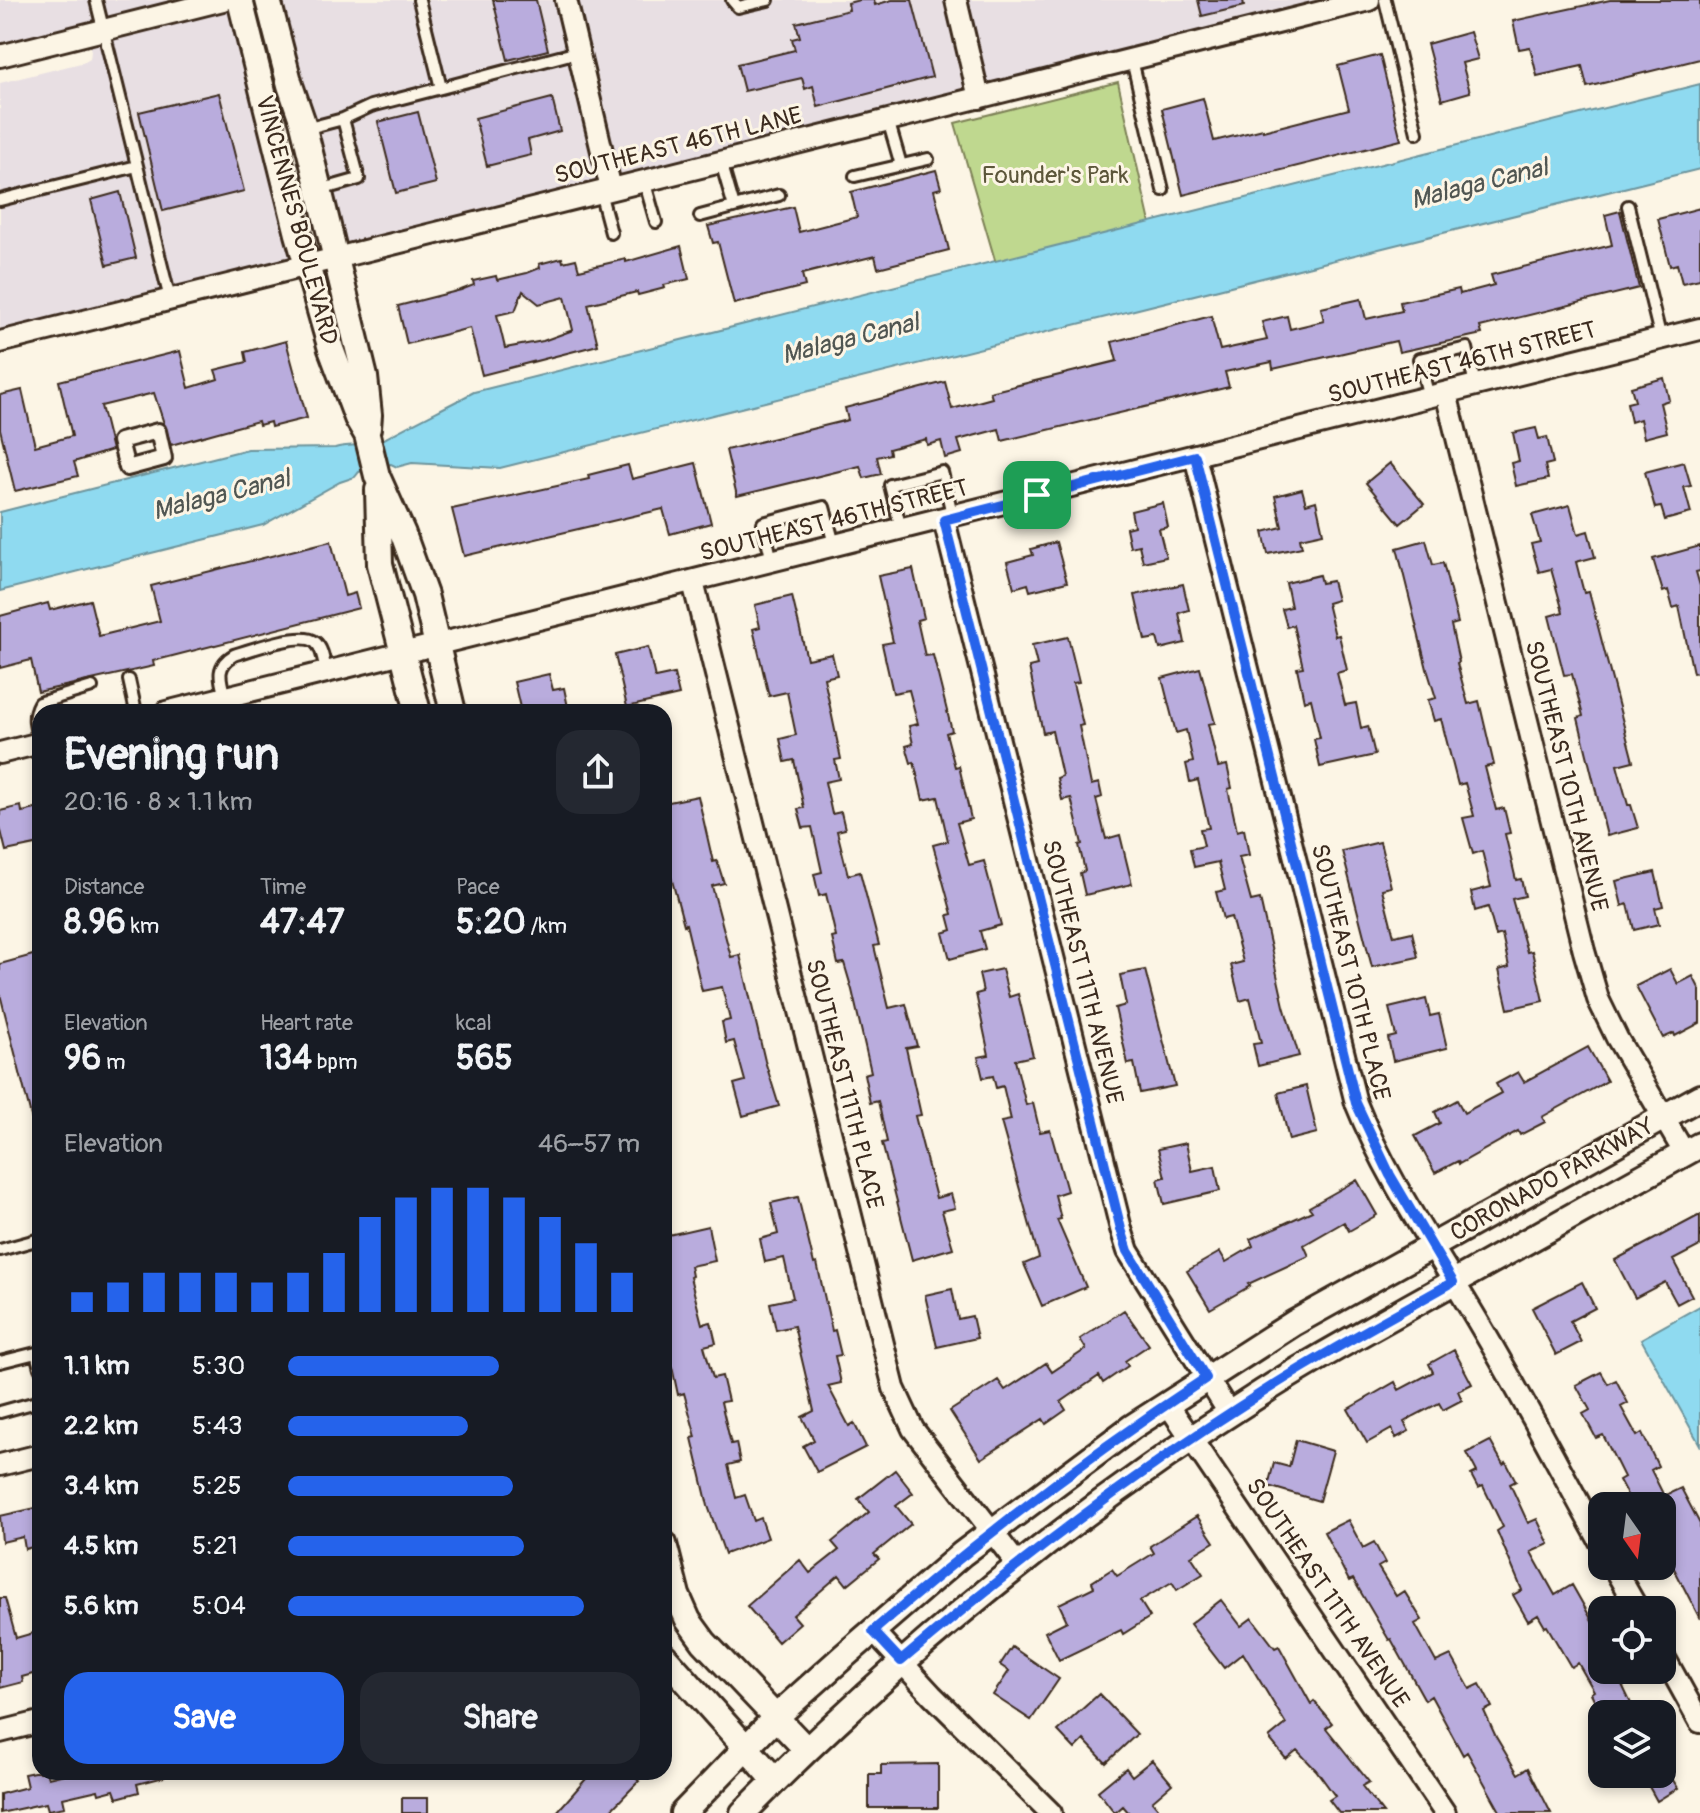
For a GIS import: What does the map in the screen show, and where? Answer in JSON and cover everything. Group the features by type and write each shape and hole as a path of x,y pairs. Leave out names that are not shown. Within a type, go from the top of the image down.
{"street":[{"path":"0,56 223,0"},
{"name":"VINCENNES BOULEVARD","path":"240,0 307,265 335,360 357,418 367,435 377,476 403,534 425,595 451,704"},
{"name":"VINCENNES BOULEVARD","path":"268,0 305,129 365,377 369,415 367,435"},
{"path":"566,0 605,190"},
{"path":"956,0 979,98"},
{"name":"SOUTHEAST 46TH LANE","path":"0,342 1369,0"},
{"name":"SOUTHEAST 46TH STREET","path":"197,704 1661,339 1699,334"},
{"name":"SOUTHEAST 10TH AVENUE","path":"1437,395 1598,999 1664,1117 1692,1150"},
{"name":"SOUTHEAST 10TH PLACE","path":"1195,456 1356,1103 1430,1246 1588,1520"},
{"name":"VINCENNES BOULEVARD","path":"377,476 380,564 416,704"},
{"name":"SOUTHEAST 11TH AVENUE","path":"948,519 1121,1229 1128,1251 1229,1413"},
{"name":"SOUTHEAST 11TH PLACE","path":"693,582 894,1388 913,1429 1018,1565"},
{"path":"0,753 32,746"},
{"name":"CORONADO PARKWAY","path":"683,1813 777,1716 873,1631 990,1532 1167,1403 1294,1323 1700,1097"},
{"name":"CORONADO PARKWAY","path":"743,1813 806,1749 901,1661 1104,1499 1229,1413 1326,1354 1692,1150"},
{"name":"SOUTHEAST 11TH AVENUE","path":"1167,1403 1445,1813"},
{"path":"0,1465 32,1457"},
{"path":"672,1575 688,1620 704,1642 806,1749"},
{"path":"873,1631 1051,1813"},
{"path":"672,1665 775,1780"},
{"path":"1676,1678 1700,1722"},
{"path":"0,1732 32,1724"}],"lane":[{"path":"96,0 170,299"},
{"path":"419,0 441,88"},
{"path":"732,0 738,7 768,0"},
{"path":"1385,0 1417,133"},
{"path":"305,129 343,119 371,106 578,52"},
{"path":"1132,60 1163,190"},
{"path":"320,190 359,179 343,119"},
{"path":"888,120 901,165"},
{"path":"855,176 928,159"},
{"path":"721,162 734,207"},
{"path":"0,200 137,166"},
{"path":"644,180 656,222"},
{"path":"605,190 611,233"},
{"path":"700,216 779,195"},
{"path":"1628,206 1661,339"},
{"path":"1437,395 1419,359 1467,348 1475,385"},
{"path":"901,529 890,485 942,472 948,519"},
{"path":"772,561 763,523 824,507 834,544"},
{"path":"225,697 219,674 226,660 234,655 299,638 315,642 320,648 326,672"},
{"path":"129,680 134,704"},
{"path":"38,704 92,687"},
{"path":"0,1250 32,1241"},
{"path":"0,1362 32,1354"},
{"path":"0,1412 32,1403"}],"shaded area":[{"path":"0,0 229,0 296,263 0,337 0,83 85,62 90,59 91,51 89,43 0,56"},
{"path":"278,0 1367,0 345,251"}],"green space":[{"name":"Founder's Park","path":"1118,82 1151,227 997,267 955,123"}],"water":[{"name":"Malaga Canal","path":"1700,84 1700,169 500,468 412,463 397,467 391,464 359,472 355,477 340,482 263,525 0,591 0,512 248,449 335,448 372,444 474,392"},
{"path":"1700,1306 1700,1445 1641,1339"}],"building":[{"path":"493,0 536,0 548,50 508,60"},
{"path":"874,0 875,5 892,0 912,0 932,77 818,107 813,86 805,89 802,78 744,91 737,64 795,50 792,39 800,37 796,23 849,10 848,3"},
{"path":"1198,0 1243,0 1244,6 1202,16"},
{"path":"1610,0 1700,0 1700,59 1587,87 1582,66 1537,76 1530,47 1519,49 1513,21"},
{"path":"1470,32 1478,59 1462,63 1470,92 1442,100 1427,44"},
{"path":"1380,55 1401,140 1183,195 1162,109 1203,98 1214,141 1263,131 1349,109 1338,66"},
{"path":"219,93 244,191 163,211 139,112"},
{"path":"552,98 560,131 528,140 531,155 487,166 475,118"},
{"path":"418,112 436,183 396,193 378,122"},
{"path":"936,170 941,188 934,190 949,250 878,268 875,256 802,274 805,286 734,304 718,242 713,243 708,226 793,207 799,232 857,217 851,192"},
{"path":"120,192 136,258 107,265 91,200"},
{"path":"1700,208 1700,279 1682,283 1677,264 1670,266 1658,219"},
{"path":"1620,211 1639,288 1480,327 1482,334 1399,352 1396,341 1273,369 1272,362 1225,372 1229,387 1002,441 999,429 958,440 962,453 945,458 941,441 927,445 926,439 889,449 890,454 877,457 881,474 864,478 860,466 737,496 726,450 848,420 845,408 945,382 952,409 992,398 990,392 1117,361 1112,342 1211,316 1220,350 1267,340 1262,322 1287,316 1290,329 1324,321 1321,308 1361,299 1366,319 1402,311 1400,302 1459,289 1460,294 1494,285 1491,275 1612,245 1605,215"},
{"path":"681,246 689,279 638,295 637,292 588,304 598,345 482,375 470,328 407,344 398,306 461,290 474,285 473,281 496,276 497,280 527,273 540,268 539,264 562,258 563,262 576,259 579,270 626,259 626,262","holes":["523,291 539,304 565,297 573,330 543,341 505,348 497,315 515,311"]},
{"path":"286,341 307,418 271,427 270,422 259,425 258,421 171,445 154,393 101,406 112,450 74,462 78,476 15,491 0,429 0,395 22,390 35,446 72,436 59,381 180,351 189,388 218,379 215,370 247,362 245,352"},
{"path":"1664,378 1669,400 1660,403 1667,432 1644,438 1640,419 1631,422 1627,403 1635,401 1631,387"},
{"path":"1536,428 1539,439 1547,437 1553,463 1545,465 1548,479 1516,486 1511,463 1519,461 1513,433"},
{"path":"1684,462 1691,486 1684,487 1691,513 1665,520 1661,507 1655,508 1645,472"},
{"path":"696,463 711,523 670,534 663,509 464,556 452,509 589,479 588,475 628,465 632,479"},
{"path":"1390,463 1424,504 1400,524 1366,483"},
{"path":"1302,489 1306,504 1316,501 1323,533 1300,538 1302,547 1268,554 1263,532 1282,527 1275,496"},
{"path":"1163,503 1168,527 1159,529 1166,557 1143,562 1139,545 1130,547 1126,528 1134,526 1131,511"},
{"path":"1570,505 1578,534 1588,531 1595,557 1576,562 1584,593 1589,592 1633,761 1617,765 1638,828 1607,836 1578,718 1583,716 1572,674 1564,675 1549,616 1563,612 1551,569 1539,572 1531,544 1540,542 1532,515"},
{"path":"1426,540 1433,565 1443,563 1458,623 1451,625 1457,663 1468,704 1479,701 1494,765 1485,767 1496,810 1504,808 1510,833 1505,834 1516,880 1521,879 1525,896 1512,899 1527,952 1532,951 1543,1001 1508,1009 1499,970 1509,967 1502,934 1496,936 1488,907 1475,911 1471,892 1491,887 1482,851 1473,854 1463,818 1474,816 1465,783 1458,785 1441,719 1434,721 1428,700 1436,698 1397,548"},
{"path":"331,541 345,596 355,593 359,608 153,661 154,666 38,692 31,660 0,668 0,616 48,603 50,610 90,600 99,636 160,621 151,586"},
{"path":"1056,542 1067,582 1030,591 1028,584 1014,588 1007,562 1033,555 1031,549"},
{"path":"1700,546 1700,571 1696,572 1700,586 1700,672 1693,673 1679,606 1673,608 1668,590 1663,592 1653,559"},
{"path":"913,569 924,618 917,620 925,656 933,655 952,731 946,733 955,767 959,766 971,819 957,823 969,865 984,861 1001,925 980,931 985,949 950,959 943,933 952,930 948,915 952,914 933,845 948,841 938,797 923,800 914,762 911,763 906,746 913,744 909,726 918,724 909,690 893,693 882,644 893,642 878,576"},
{"path":"1319,575 1321,583 1332,581 1337,600 1327,603 1347,670 1337,673 1345,705 1356,703 1361,728 1368,726 1375,755 1320,767 1314,739 1320,738 1311,699 1304,701 1297,668 1303,667 1293,625 1287,627 1282,609 1291,607 1286,583"},
{"path":"1183,584 1189,610 1179,613 1185,643 1160,649 1157,638 1145,640 1135,595"},
{"path":"792,596 807,659 832,654 837,675 824,678 841,759 835,760 839,779 825,782 832,814 841,812 845,829 837,831 848,875 860,872 879,945 874,946 889,1008 906,1004 917,1046 906,1048 921,1115 915,1116 936,1198 951,1194 955,1208 942,1211 953,1248 912,1260 882,1143 887,1142 878,1101 870,1103 864,1074 871,1072 852,990 844,963 838,964 832,938 836,937 826,894 819,896 814,874 822,872 812,827 803,828 798,809 804,808 794,760 785,762 780,739 796,735 787,692 769,696 753,629 760,627 755,605"},
{"path":"1068,637 1079,682 1073,683 1083,725 1079,726 1091,785 1099,783 1102,797 1096,799 1106,839 1120,835 1132,884 1085,895 1080,873 1085,871 1079,845 1082,844 1071,798 1062,800 1057,778 1062,776 1052,731 1043,733 1029,667 1037,665 1032,645"},
{"path":"648,647 655,678 674,674 679,695 626,704 615,655"},
{"path":"1200,668 1215,723 1208,724 1218,767 1227,765 1232,788 1228,789 1237,831 1244,829 1249,855 1239,857 1251,901 1260,899 1284,1006 1299,1056 1258,1066 1253,1044 1261,1043 1250,998 1240,1001 1231,965 1243,962 1231,917 1223,919 1216,892 1225,890 1218,862 1194,867 1190,849 1204,846 1200,829 1209,828 1198,780 1190,782 1186,764 1193,762 1186,730 1176,733 1162,678"},
{"path":"549,674 553,690 564,688 567,704 519,704 514,682"},
{"path":"698,796 713,862 717,861 724,883 712,886 731,957 740,955 779,1106 743,1116 734,1084 745,1081 734,1041 726,1043 722,1022 730,1020 722,987 702,991 672,880 672,801"},
{"path":"21,806 22,812 32,810 32,846 6,851 0,811"},
{"path":"1380,842 1391,887 1382,889 1394,936 1412,932 1418,957 1372,967 1342,851"},
{"path":"1655,872 1663,906 1655,908 1659,924 1634,930 1628,904 1622,906 1616,881"},
{"path":"32,955 32,1120 0,994 0,964"},
{"path":"1002,969 1009,997 1018,994 1033,1056 1015,1060 1026,1105 1033,1103 1040,1132 1050,1130 1067,1191 1055,1195 1061,1219 1057,1220 1086,1287 1042,1306 1024,1264 1039,1258 1001,1122 1011,1120 1003,1086 996,1088 993,1076 983,1078 978,1057 989,1055 976,994 983,992 979,974"},
{"path":"1670,969 1678,984 1693,976 1700,990 1700,1023 1675,1036 1674,1033 1663,1038 1636,986"},
{"path":"1145,970 1175,1086 1140,1093 1134,1063 1128,1064 1115,1008 1126,1005 1120,975"},
{"path":"1426,999 1430,1016 1439,1014 1447,1048 1393,1061 1388,1038 1396,1036 1389,1008"},
{"path":"1588,1047 1607,1081 1542,1117 1545,1122 1520,1135 1518,1131 1459,1164 1458,1161 1435,1173 1415,1136 1440,1123 1435,1112 1457,1100 1464,1113 1501,1093 1496,1084 1518,1072 1524,1082"},
{"path":"1306,1086 1317,1133 1289,1140 1278,1093"},
{"path":"1186,1143 1192,1171 1215,1166 1220,1191 1164,1204 1158,1179 1165,1177 1158,1149"},
{"path":"1357,1180 1377,1215 1349,1231 1344,1222 1304,1245 1309,1256 1248,1284 1250,1286 1210,1309 1187,1271 1220,1252 1226,1262 1253,1246 1250,1239 1312,1211 1309,1207"},
{"path":"798,1197 841,1355 835,1356 841,1383 828,1386 849,1426 854,1423 866,1447 817,1472 803,1446 814,1440 802,1417 814,1411 794,1326 776,1330 770,1303 793,1298 784,1258 765,1262 760,1239 778,1234 771,1203"},
{"path":"1700,1215 1700,1246 1673,1260 1692,1296 1677,1304 1665,1282 1635,1298 1615,1260"},
{"path":"708,1226 715,1261 690,1266 690,1277 702,1324 711,1322 716,1343 704,1346 713,1378 722,1376 728,1401 721,1402 731,1444 736,1443 740,1462 728,1465 736,1498 745,1495 754,1521 761,1518 768,1538 725,1554 708,1506 692,1438 696,1437 684,1393 678,1395 672,1367 672,1234"},
{"path":"1582,1282 1595,1308 1570,1321 1581,1342 1556,1355 1532,1308"},
{"path":"952,1289 958,1319 972,1316 977,1338 937,1347 925,1295"},
{"path":"1124,1310 1149,1345 1125,1361 1128,1366 1103,1383 1099,1376 1061,1402 1066,1410 1046,1424 1043,1419 981,1459 950,1411 998,1380 1005,1390 1046,1363 1052,1372 1086,1349 1080,1339"},
{"path":"1454,1350 1472,1384 1458,1391 1462,1400 1443,1410 1439,1403 1414,1416 1404,1422 1409,1431 1396,1438 1392,1429 1367,1443 1348,1409 1395,1382 1399,1390 1433,1372 1429,1364"},
{"path":"1601,1372 1608,1384 1616,1380 1628,1403 1621,1407 1637,1436 1642,1433 1658,1466 1651,1470 1662,1492 1625,1492 1619,1480 1624,1477 1603,1435 1596,1438 1583,1414 1590,1410 1576,1385"},
{"path":"1296,1440 1333,1451 1319,1501 1268,1486 1274,1463 1289,1467"},
{"path":"1490,1441 1503,1464 1506,1462 1516,1481 1510,1484 1528,1523 1537,1519 1549,1544 1531,1552 1555,1595 1572,1585 1588,1613 1588,1680 1578,1663 1571,1667 1538,1615 1528,1621 1513,1595 1522,1590 1497,1531 1503,1527 1483,1486 1478,1488 1471,1475 1477,1472 1467,1453"},
{"path":"895,1470 913,1493 896,1506 911,1524 874,1554 879,1559 847,1585 839,1575 793,1615 800,1623 778,1642 747,1606 800,1560 810,1573 839,1550 832,1542 869,1512 858,1499"},
{"path":"1681,1488 1700,1524 1700,1619 1676,1572 1676,1492 1672,1492"},
{"path":"32,1509 32,1547 25,1549 23,1537 2,1542 0,1516"},
{"path":"1197,1516 1214,1542 1191,1556 1203,1574 1177,1590 1172,1582 1140,1601 1150,1617 1123,1634 1121,1630 1059,1660 1045,1632 1067,1621 1059,1604 1094,1587 1092,1582 1112,1569 1117,1576 1154,1553 1150,1546"},
{"path":"1348,1520 1363,1548 1374,1542 1385,1563 1378,1567 1396,1596 1404,1591 1422,1620 1415,1624 1436,1662 1451,1655 1470,1689 1480,1684 1492,1707 1484,1711 1496,1737 1518,1774 1528,1768 1551,1813 1501,1813 1467,1752 1463,1755 1431,1696 1425,1700 1353,1579 1349,1581 1324,1532"},
{"path":"0,1598 5,1598 16,1638 32,1633 32,1674 22,1677 23,1682 0,1688"},
{"path":"1221,1600 1241,1626 1252,1618 1275,1648 1279,1646 1311,1704 1314,1701 1332,1723 1326,1728 1369,1782 1362,1786 1383,1813 1339,1813 1329,1800 1335,1796 1316,1770 1297,1750 1286,1759 1269,1738 1286,1724 1243,1653 1224,1668 1190,1624"},
{"path":"1012,1647 1059,1679 1031,1720 993,1695 1009,1671 1000,1665"},
{"path":"1590,1684 1622,1684 1629,1700 1594,1700 1591,1693 1594,1691"},
{"path":"1099,1694 1137,1734 1106,1763 1084,1740 1075,1749 1058,1731"},
{"path":"1152,1760 1172,1784 1152,1801 1162,1813 1129,1813 1123,1806 1115,1813 1098,1791 1126,1768 1132,1776"},
{"path":"938,1764 938,1808 869,1808 869,1774 881,1774 881,1765"},
{"path":"32,1772 32,1780 152,1780 137,1784 139,1792 117,1798 114,1790 99,1794 98,1790 63,1798 65,1807 48,1810 46,1803 0,1813 0,1794 27,1787 24,1774"},
{"path":"585,1780 639,1781 608,1813 556,1813"},
{"path":"1676,1785 1678,1788 1657,1801 1650,1788 1676,1788"},
{"path":"402,1798 428,1798 428,1813 402,1813"}],"route":[{"path":"1195,456 1356,1103 1390,1175 1453,1282 1266,1390 1155,1463 1055,1535 901,1661 873,1631 962,1554 1030,1501 1206,1378 1128,1251 1121,1229 944,520 1037,495 1195,456"}]}
